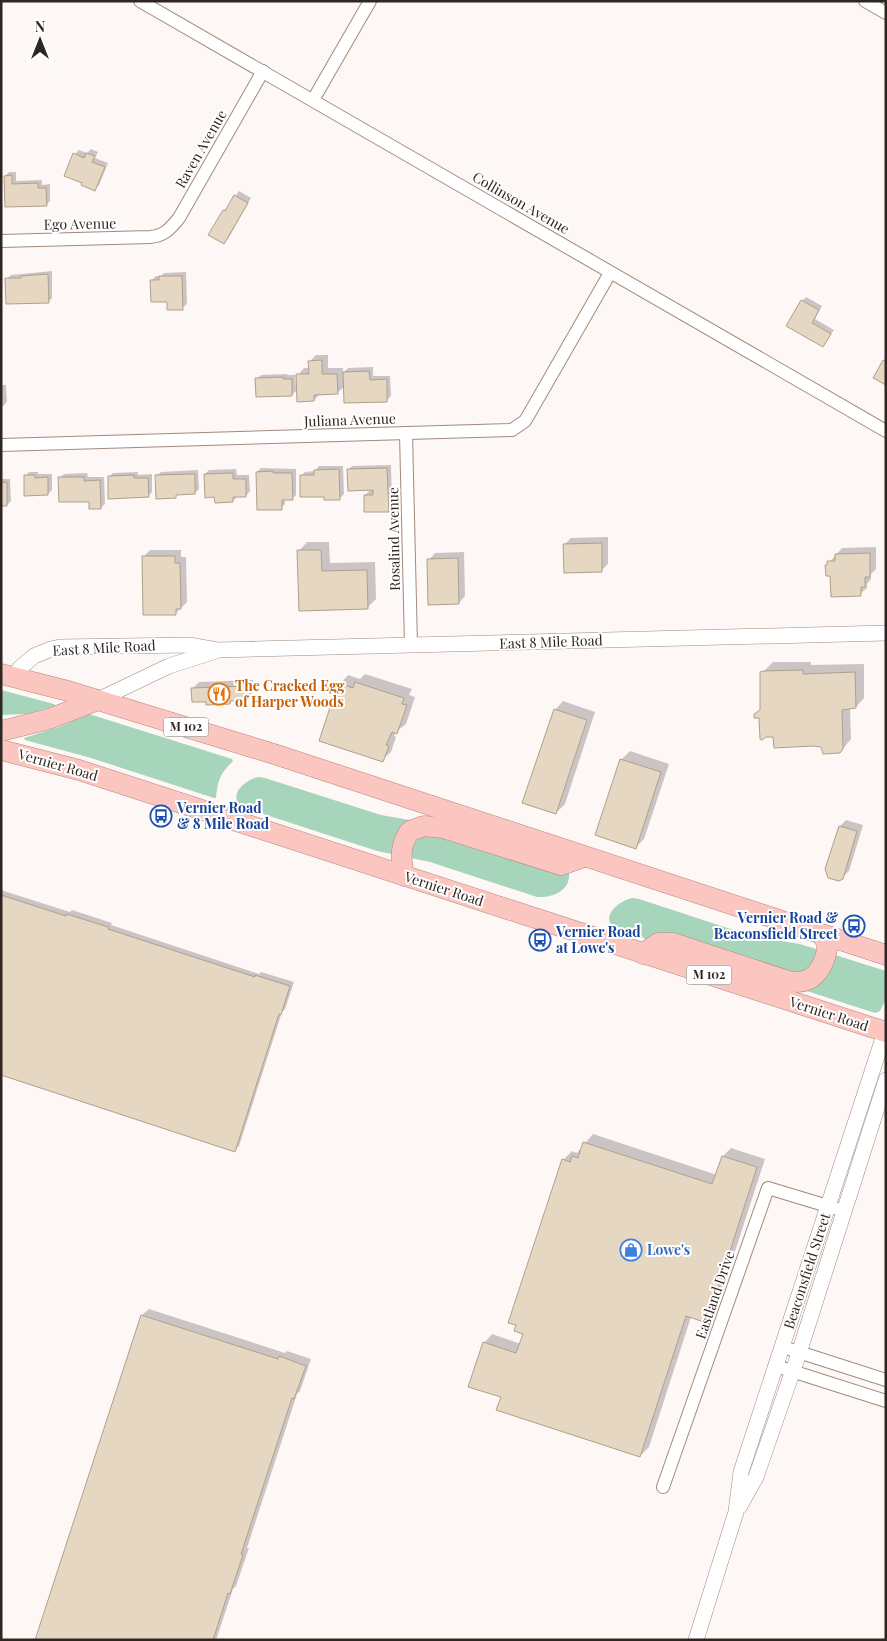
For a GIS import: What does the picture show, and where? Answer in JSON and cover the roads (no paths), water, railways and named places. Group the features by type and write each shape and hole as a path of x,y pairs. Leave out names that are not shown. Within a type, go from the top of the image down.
{"highway":[{"name":"M 102","path":"8,676 98,700 274,754 886,955"},
{"path":"1,731 49,719 98,700"},
{"name":"Vernier Road","path":"1,750 79,770 885,1031"},
{"path":"404,876 401,856 403,843 410,831 424,826 444,828 561,865 584,857"},
{"path":"643,954 658,943 673,943 788,981 798,982 815,976 821,966 827,950 827,942 821,934"}],"street":[{"name":"Collinson Avenue","path":"140,1 886,431"},
{"path":"313,100 370,1"},
{"path":"865,1 886,13"},
{"name":"Raven Avenue","path":"160,236 169,231 179,218 263,71"},
{"name":"Ego Avenue","path":"1,241 160,236"},
{"name":"Juliana Avenue","path":"1,444 512,430 525,421 610,273"},
{"name":"Rosalind Avenue","path":"406,433 411,645"},
{"name":"East 8 Mile Road","path":"8,676 34,656 60,647 189,644 217,650 886,633"},
{"name":"East 8 Mile Road","path":"98,700 169,666 217,650"},
{"name":"Beaconsfield Street","path":"696,1640 736,1512 741,1472 885,1031"},
{"name":"Beaconsfield Street","path":"736,1512 756,1477 799,1353 886,1080"},
{"name":"Eastland Drive","path":"663,1487 768,1188 844,1211"},
{"path":"783,1347 886,1380"},
{"path":"776,1366 886,1401"},
{"path":"762,1408 778,1413"}],"place":[{"name":"The Cracked Egg of Harper Woods","path":"219,694"},
{"name":"Vernier Road & 8 Mile Road","path":"161,816"},
{"name":"Vernier Road & Beaconsfield Street","path":"854,926"},
{"name":"Vernier Road at Lowe's","path":"540,940"},
{"name":"Lowe's","path":"631,1250"}]}
